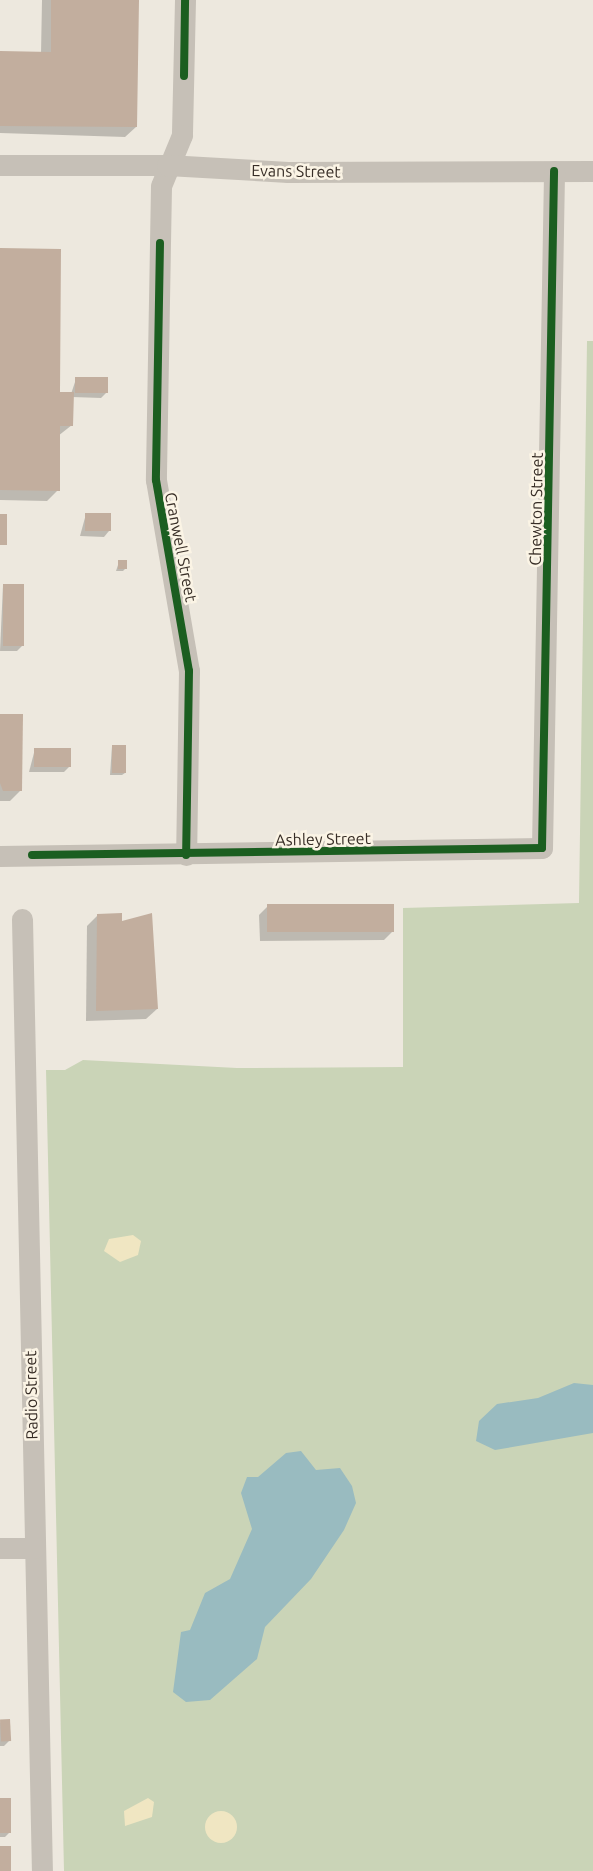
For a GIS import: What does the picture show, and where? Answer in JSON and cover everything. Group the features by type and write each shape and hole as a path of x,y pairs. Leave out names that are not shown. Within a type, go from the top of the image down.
{"street":[{"name":"Cranwell Street","path":"185,0 182,135 167,165 161,186 156,480 188,659 186,855"},
{"name":"Evans Street","path":"0,165 167,165 288,172 593,171"},
{"name":"Chewton Street","path":"542,848 554,171"},
{"name":"Ashley Street","path":"0,856 542,848"},
{"name":"Radio Street","path":"22,919 42,1871"},
{"path":"0,1548 34,1548"}],"green space":[{"path":"587,341 593,341 593,1871 64,1871 46,1070 65,1070 83,1060 237,1068 403,1067 403,908 579,903"}],"sand":[{"path":"133,1235 141,1241 138,1255 120,1262 104,1251 109,1239"},
{"path":"148,1798 154,1802 152,1817 125,1826 124,1811"},
{"path":"221,1811 232,1816 237,1827 232,1838 221,1843 210,1838 205,1827 210,1816"}],"water":[{"path":"574,1383 593,1385 593,1433 495,1450 476,1441 479,1421 497,1404 538,1398"},
{"path":"301,1451 316,1470 340,1468 352,1486 356,1503 344,1530 311,1579 265,1627 257,1659 210,1700 186,1702 173,1692 181,1632 190,1630 205,1593 230,1579 252,1529 241,1493 247,1477 258,1477 286,1453"}],"building":[{"path":"51,0 139,0 137,127 0,126 0,51 51,52"},
{"path":"0,248 61,249 60,392 74,392 73,426 60,426 60,491 0,490"},
{"path":"75,377 108,377 108,393 75,393"},
{"path":"85,513 111,513 111,531 85,531"},
{"path":"0,514 7,514 7,545 0,545"},
{"path":"118,560 127,560 127,569 118,569"},
{"path":"3,584 24,584 24,646 3,646"},
{"path":"0,714 23,714 22,791 3,791 0,783"},
{"path":"112,745 126,745 126,773 112,773"},
{"path":"34,748 71,748 71,767 34,767"},
{"path":"267,904 394,904 394,932 267,932"},
{"path":"122,913 122,921 152,913 158,1009 96,1011 97,914"},
{"path":"10,1719 11,1741 1,1741 0,1720"},
{"path":"0,1798 11,1798 11,1833 0,1833"},
{"path":"0,1846 11,1846 11,1871 0,1871"}],"cycle path":[{"path":"184,76 185,0"},
{"path":"32,855 542,848 554,171"},
{"path":"160,243 156,480 189,671 186,855"}]}
